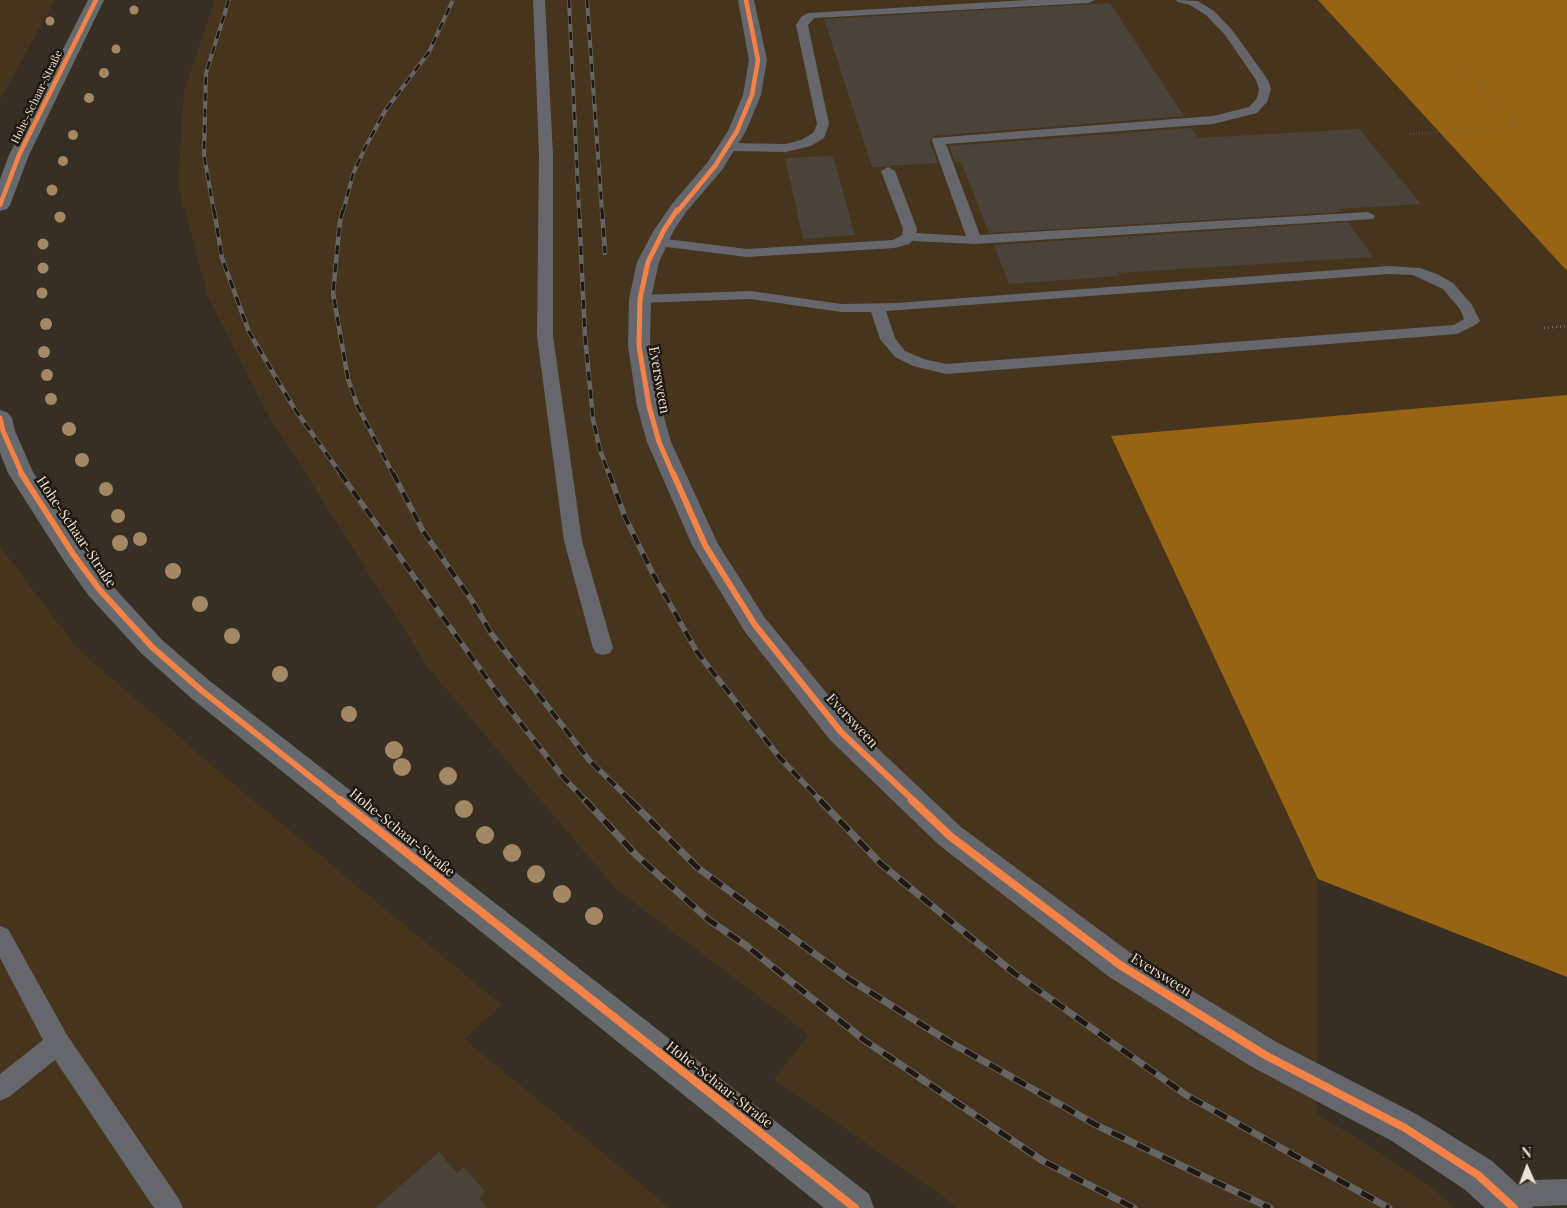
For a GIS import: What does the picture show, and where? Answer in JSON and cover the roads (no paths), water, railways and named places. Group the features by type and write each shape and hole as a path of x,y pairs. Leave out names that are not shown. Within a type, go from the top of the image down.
{"main road":[{"name":"Hohe-Schaar-Straße","path":"0,205 20,155 96,0"},
{"name":"Hohe-Schaar-Straße","path":"0,418 3,431 21,472 73,554 99,589 152,647 201,690 855,1208"}],"street":[{"name":"Eversween","path":"746,0 758,60 752,95 737,131 715,166 679,208 648,262 640,299 639,346 649,406 659,442 705,545 755,625 841,732 950,836 1120,965 1265,1055 1405,1128 1478,1175 1511,1206"}],"lane":[{"path":"539,0 546,155 546,336 573,541 603,648"},
{"path":"727,147 786,148 806,143 819,135 823,124 802,25 805,19 812,15 1089,0"},
{"path":"975,240 938,141 1136,128 1213,120 1253,110 1263,99 1265,89 1262,80 1229,34 1210,13 1194,3 1182,0"},
{"path":"658,242 747,254 895,244 904,241 910,229 888,171"},
{"path":"908,236 975,240 1368,216"},
{"path":"640,299 751,295 841,308 877,307 1389,270 1415,271 1432,276 1448,286 1467,308 1472,322 1456,329 946,369 919,363 900,354 888,339 877,307"},
{"path":"0,936 58,1043 170,1208"},
{"path":"0,1089 58,1043"},
{"path":"1511,1206 1533,1194 1567,1192"}],"railway":[{"path":"214,212 204,155 206,73 229,0"},
{"path":"343,212 353,174 366,146 385,111 429,52 453,0"},
{"path":"569,0 579,212"},
{"path":"587,0 602,212"},
{"path":"214,210 222,258 249,332 294,408 341,474"},
{"path":"343,210 340,221 333,293 348,379 358,407 393,474"},
{"path":"579,210 585,336 593,419 600,450 609,474"},
{"path":"602,210 605,253"},
{"path":"340,473 500,697 563,777 586,801"},
{"path":"393,473 423,531 471,599 491,633 589,760 631,801"},
{"path":"609,473 625,517 653,574 697,652 780,758 821,801"},
{"path":"585,800 636,855 709,920 748,947 864,1040 1043,1161 1134,1208"},
{"path":"820,800 881,864 1014,973 1186,1095 1389,1208"},
{"path":"631,801 698,868 849,979 948,1041 1098,1126 1270,1208"}]}
